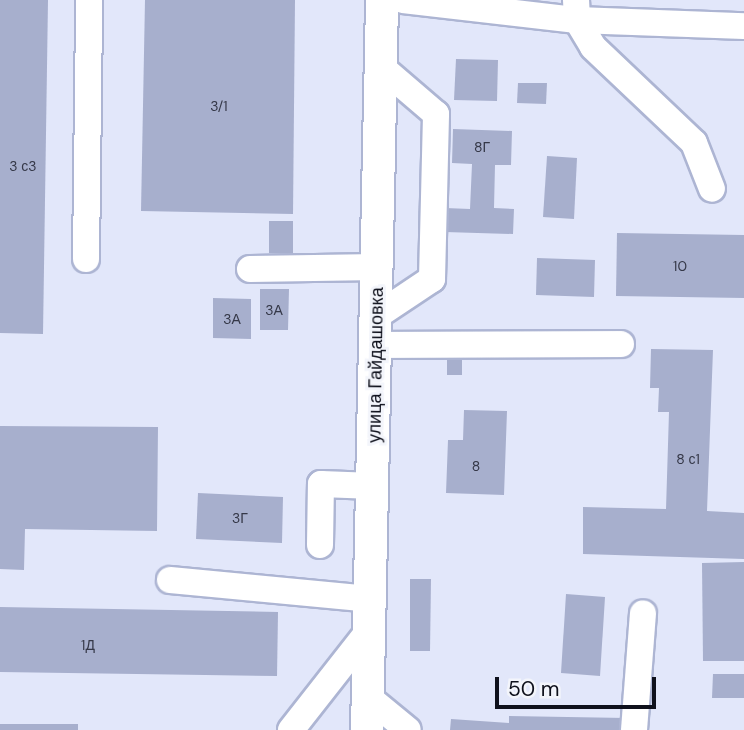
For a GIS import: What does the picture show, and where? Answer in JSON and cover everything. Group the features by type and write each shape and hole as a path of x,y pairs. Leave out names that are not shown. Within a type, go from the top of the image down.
{"main road":[{"name":"улица Гайдашовка","path":"367,730 378,330 382,0"}],"lane":[{"path":"86,259 89,0"},
{"path":"403,0 576,10 744,26"},
{"path":"576,10 593,47 694,143 712,189"},
{"path":"378,330 432,279 436,114 380,66"},
{"path":"250,269 378,267"},
{"path":"378,330 621,344"},
{"path":"320,545 321,484 374,486"},
{"path":"170,580 371,614 291,730"},
{"path":"634,730 643,614"},
{"path":"369,698 408,730"}],"building":[{"path":"0,0 48,0 43,334 0,333"},
{"path":"145,0 295,0 293,214 141,211"},
{"path":"456,59 498,60 497,101 454,100"},
{"path":"518,83 547,83 546,104 517,103"},
{"path":"453,129 512,131 511,165 495,165 494,208 514,209 513,234 445,232 445,208 470,209 472,164 452,163"},
{"path":"547,156 577,158 574,219 543,217"},
{"path":"269,221 293,221 293,254 269,253"},
{"path":"617,233 744,235 744,298 616,296"},
{"path":"537,258 595,260 594,297 536,295"},
{"path":"260,289 289,289 288,330 260,330"},
{"path":"213,298 251,299 251,339 213,338"},
{"path":"651,349 713,350 707,511 744,513 744,559 583,554 583,507 666,509 669,412 658,412 659,388 650,388"},
{"path":"447,356 462,356 462,375 447,375"},
{"path":"464,410 507,411 504,495 446,493 448,440 463,440"},
{"path":"0,426 158,427 157,531 25,529 24,570 0,569"},
{"path":"198,493 283,497 282,543 196,539"},
{"path":"744,562 744,661 703,661 702,563"},
{"path":"410,579 431,579 430,651 410,651"},
{"path":"566,594 605,597 600,676 561,673"},
{"path":"0,607 278,612 277,676 0,672"},
{"path":"713,674 744,674 744,698 712,698"},
{"path":"509,716 626,718 626,730 450,730 451,719 509,723"},
{"path":"0,724 78,724 78,730 0,730"}]}
